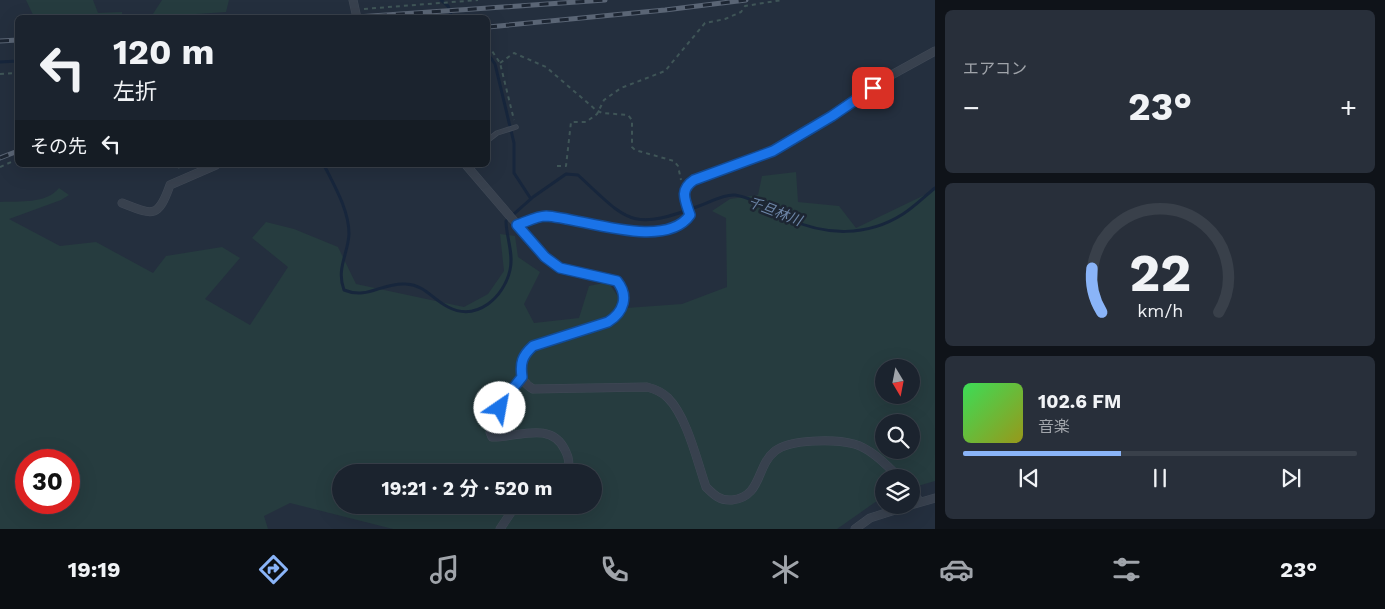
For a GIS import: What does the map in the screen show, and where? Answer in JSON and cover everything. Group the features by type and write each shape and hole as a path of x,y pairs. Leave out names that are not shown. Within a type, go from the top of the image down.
{"street":[{"path":"516,224 544,216 636,232 664,230 684,223 690,215 683,193 685,186 694,180 773,151 832,116 886,78 935,51"},
{"path":"122,203 149,214 157,212 163,204 170,185 211,167"},
{"path":"468,167 545,257 560,268 617,281 622,287 624,306 608,322 533,346 524,354 520,365 522,377 526,385 533,389 647,387 658,390 667,396 676,408 706,487 716,497 727,501 748,496 756,487 773,452 787,444 802,441 853,444 870,452 890,469"},
{"path":"522,377 506,397 492,426 490,432 492,437 506,438 538,431 549,434 562,444 570,460 569,464"},
{"path":"920,502 935,498"},
{"path":"500,529 510,514"},
{"path":"855,529 870,518 883,514"}],"lane":[{"path":"490,138 496,133 516,127"}],"path":[{"path":"354,3 364,10 478,0"},
{"path":"557,166 566,166 571,122 586,122 599,111 604,100 621,88 665,71 705,24 725,19 741,12 745,6 782,0"},
{"path":"490,49 500,63 516,127"},
{"path":"500,63 514,53 546,67 599,111 630,116 632,120 632,147 635,150 674,161 678,166 682,184 685,186"},
{"path":"0,74 15,73"},
{"path":"0,167 15,160"}],"green space":[{"path":"26,0 93,0 98,13 122,12 122,15 33,15"},
{"path":"162,0 229,0 226,12 152,15"},
{"path":"796,172 798,202 839,206 856,228 935,190 935,481 920,485 920,469 875,469 875,502 837,529 393,529 334,514 602,514 602,464 332,464 332,514 290,503 264,516 268,529 0,529 0,202 40,199 54,193 59,188 69,195 61,200 9,219 60,246 96,242 153,273 166,256 222,247 240,258 205,299 250,325 288,267 252,238 266,222 294,229 338,247 356,284 464,307 488,294 504,271 500,234 515,236 518,257 540,272 524,304 534,323 579,318 589,286 608,282 626,308 682,304 727,287 726,218 712,211 730,199 758,195 762,176"}],"waterway":[{"path":"441,0 448,6 451,15"},
{"path":"490,57 495,64 514,143 514,173 531,199"},
{"name":"千旦林川","path":"0,62 15,61"},
{"name":"千旦林川","path":"325,167 340,198 348,225 349,234 341,275 344,290 360,293 397,284 413,285 442,304 459,311 479,309 495,298 507,280 511,264 506,221 533,197 566,174 578,175 608,203 631,218 644,220 658,219 722,197 735,195 756,202 801,224 831,231 860,230 889,222 907,211 935,188"}],"railway":[{"path":"386,15 605,0"},
{"path":"490,27 665,10 746,0"},
{"path":"0,41 15,40"},
{"path":"0,158 15,152"}],"route":[{"path":"500,408 522,377 520,365 524,354 533,346 608,322 618,316 624,306 622,287 617,281 560,268 545,257 517,225 544,216 636,232 664,230 684,223 690,215 683,193 685,186 694,180 737,166 773,151 832,116 873,88"}]}
